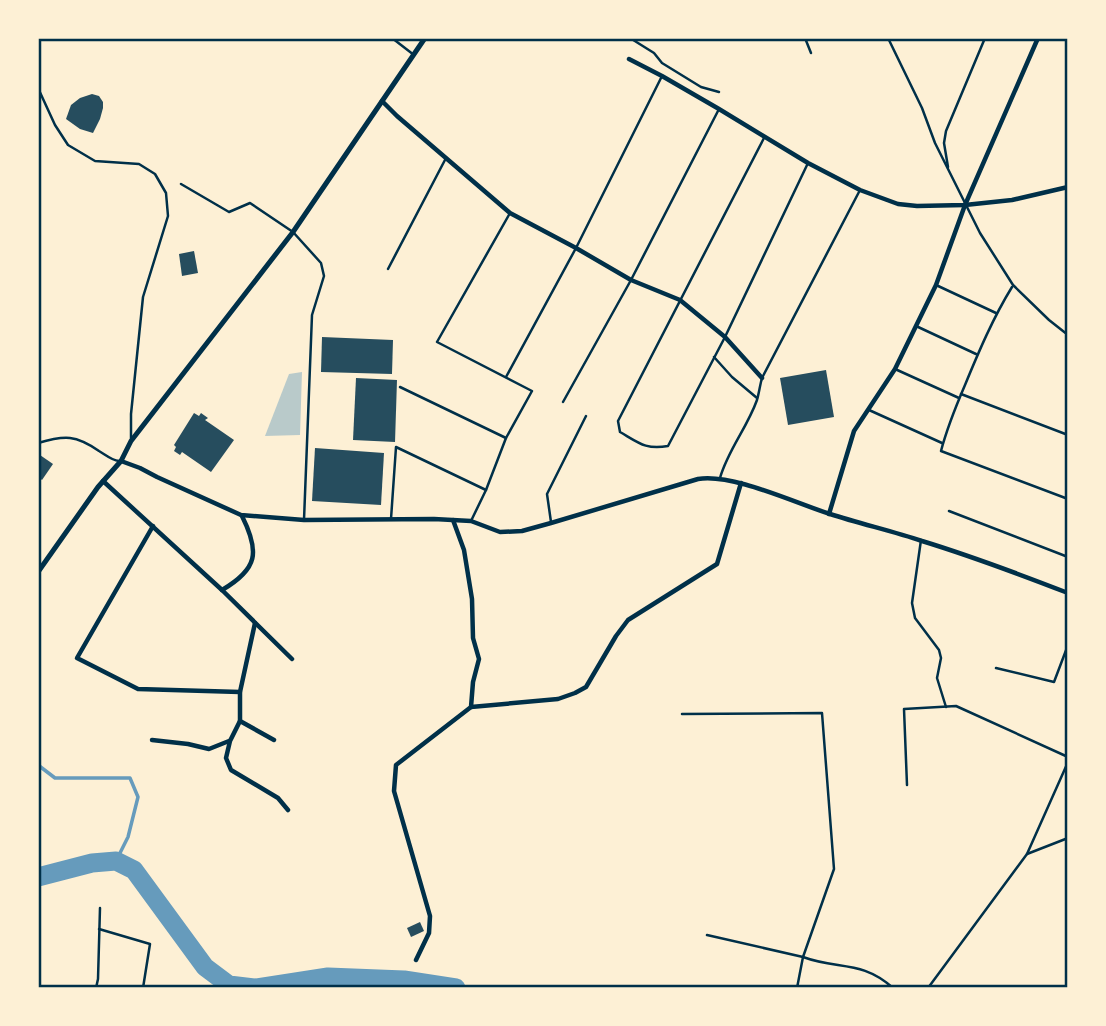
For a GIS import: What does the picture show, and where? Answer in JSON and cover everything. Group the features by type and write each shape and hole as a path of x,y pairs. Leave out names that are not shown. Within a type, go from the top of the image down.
{"street":[{"path":"38,572 103,481 121,461 131,441 293,232 425,38"},
{"path":"829,514 854,431 895,369 936,285 965,205 1038,38"},
{"path":"629,59 808,163 860,190 898,204 965,205 1012,200 1068,187"},
{"path":"382,101 510,213 631,280 680,300 725,337 762,378"},
{"path":"121,461 241,515 304,520 471,521 500,532 522,531 698,479 720,478 829,514 921,540 1068,593"},
{"path":"103,481 222,590 292,659"},
{"path":"416,960 429,933 430,916 394,791 397,765 471,707 558,699 586,687 628,620 717,564 741,483"},
{"path":"222,590 239,580 249,567 254,550 241,515"},
{"path":"453,520 464,550 472,599 473,638 480,659 473,682 471,707"},
{"path":"153,526 77,658 138,689 240,692"},
{"path":"255,622 240,692 240,721 230,741 226,758 231,770 278,798 288,810"},
{"path":"240,721 274,740"},
{"path":"152,740 209,749 230,741"}],"lane":[{"path":"392,38 414,55"},
{"path":"630,38 654,53 662,63 701,87 719,92"},
{"path":"805,38 811,53"},
{"path":"888,38 922,108 935,143 980,233 1013,285 1068,335"},
{"path":"948,170 944,143 946,131 985,38"},
{"path":"506,377 576,248 662,76"},
{"path":"38,88 55,125 68,145 96,161 139,164 155,174 166,193 168,216 143,297 131,414 131,441"},
{"path":"563,402 631,280 719,109"},
{"path":"765,137 618,421 620,432 652,449 668,446 725,337 808,163"},
{"path":"388,269 446,158"},
{"path":"181,184 229,212 250,203 293,232 321,263 324,275 312,315 304,520"},
{"path":"720,478 725,460 758,399 762,378 860,190"},
{"path":"471,521 506,439 532,391 437,342 510,213"},
{"path":"936,285 996,313"},
{"path":"1013,285 996,313 977,354 941,451 1068,499"},
{"path":"916,326 977,354"},
{"path":"714,357 758,399"},
{"path":"895,369 959,399"},
{"path":"400,387 506,439"},
{"path":"961,394 1068,435"},
{"path":"869,410 943,444"},
{"path":"551,523 547,494 586,416"},
{"path":"38,443 57,437 85,441 113,460 121,461"},
{"path":"391,519 396,447 486,490"},
{"path":"949,511 1068,557"},
{"path":"921,540 912,603 915,618 939,650 941,658 937,678 946,707"},
{"path":"996,668 1054,682 1068,645"},
{"path":"907,785 904,709 956,706 1068,757"},
{"path":"682,714 822,713 834,869 803,957 797,988"},
{"path":"928,988 1027,854 1068,762"},
{"path":"1027,854 1068,838"},
{"path":"96,988 100,908"},
{"path":"99,929 150,944 143,988"},
{"path":"707,935 812,961 862,968 883,979 893,988"}],"shaded area":[{"path":"302,372 300,435 265,436 289,374"}],"building":[{"path":"92,94 99,96 103,102 100,119 93,133 80,129 66,119 71,105"},
{"path":"194,251 198,273 182,276 179,254"},
{"path":"322,337 393,340 392,374 321,372"},
{"path":"826,370 834,417 788,425 780,378"},
{"path":"356,378 397,380 395,442 353,440"},
{"path":"194,413 199,416 201,413 208,418 205,420 234,440 211,472 182,452 180,455 174,451 174,445"},
{"path":"315,448 384,453 381,505 312,501"},
{"path":"40,455 53,464 42,480 38,477"},
{"path":"420,922 424,931 411,937 407,928"}],"waterway":[{"path":"38,765 55,778 130,778 138,797 128,837 116,861"},
{"path":"38,877 92,863 116,861 134,870 205,967 229,985 254,988"},
{"path":"257,988 328,977 404,980 456,988"}]}
